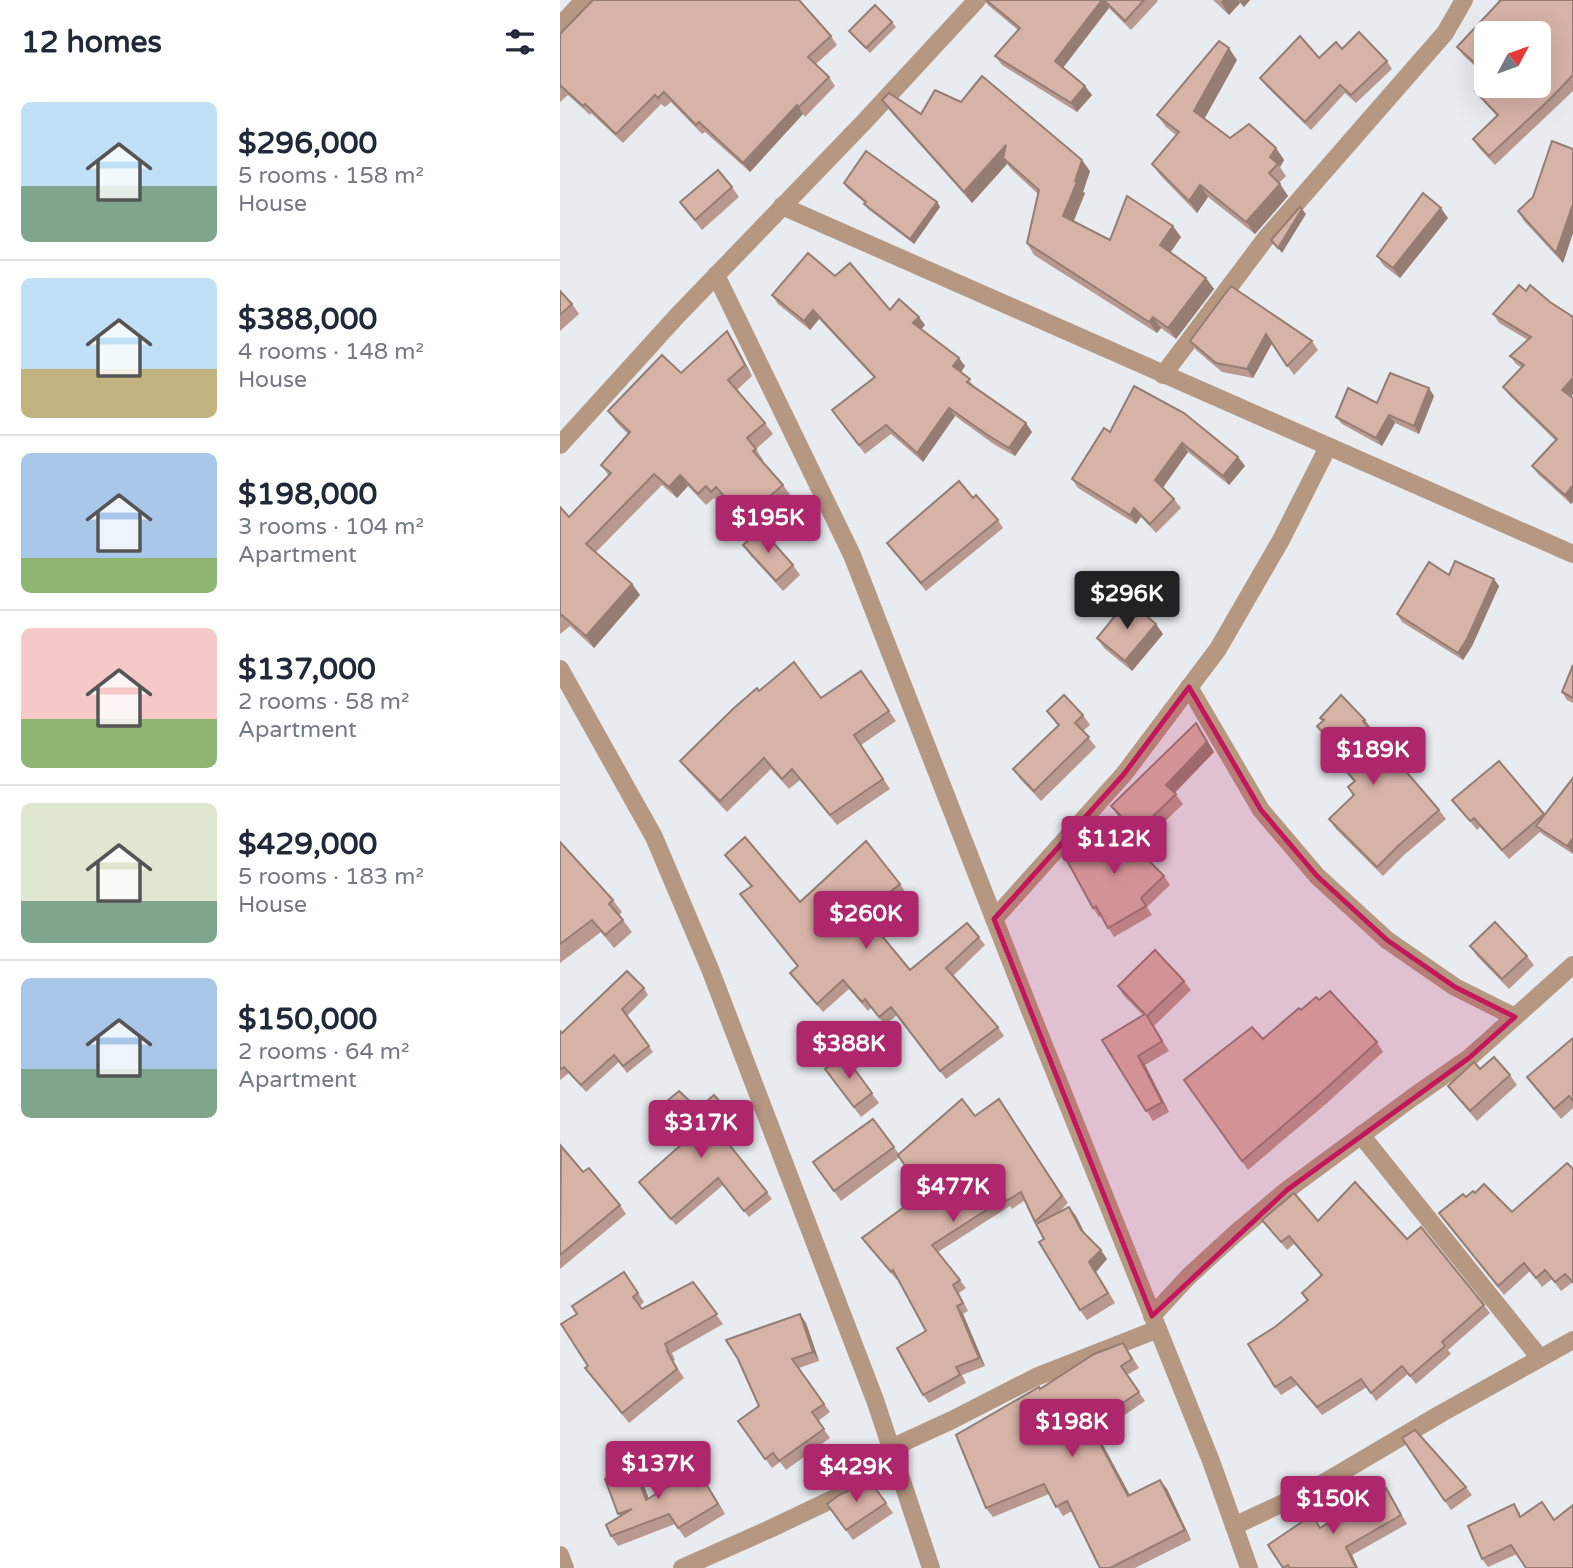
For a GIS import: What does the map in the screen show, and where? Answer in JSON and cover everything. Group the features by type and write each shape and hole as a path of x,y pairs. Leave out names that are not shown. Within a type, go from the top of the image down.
{"street":[{"path":"560,26 584,0"},
{"path":"560,445 677,316 977,0"},
{"path":"1163,375 1266,238 1445,33 1464,0"},
{"path":"782,206 1573,554"},
{"path":"716,275 852,555 1211,1461 1249,1568"},
{"path":"994,919 1124,774 1218,649 1281,540 1328,447"},
{"path":"560,669 654,837 705,957 875,1399 931,1568"},
{"path":"1189,687 1261,810 1317,876 1387,940 1455,988 1515,1017"},
{"path":"891,1448 1155,1322 1189,1276 1286,1190 1469,1058 1573,965"},
{"path":"1361,1135 1540,1358"},
{"path":"1234,1526 1313,1489 1573,1340"},
{"path":"682,1568 898,1468"},
{"path":"560,1555 565,1568"}],"highlighted area":[{"path":"1189,687 1261,810 1317,876 1387,940 1455,987 1515,1017 1469,1058 1287,1190 1152,1316 994,919 1124,774"}],"building":[{"path":"593,0 799,0 831,36 808,57 829,77 799,107 797,105 743,163 699,122 696,125 664,92 658,98 655,95 616,134 585,104 583,106 560,87 560,34"},
{"path":"986,0 1102,0 1055,61 1085,86 1071,103 995,56 1020,28"},
{"path":"1104,0 1144,0 1125,21"},
{"path":"1573,0 1573,75 1551,98 1551,21 1481,21 1500,1"},
{"path":"875,5 892,22 866,48 849,31"},
{"path":"1474,29 1474,62 1457,47"},
{"path":"1359,32 1387,61 1351,95 1340,85 1305,122 1260,78 1300,36 1319,58 1336,42 1342,49"},
{"path":"1219,41 1229,48 1194,111 1230,138 1249,124 1276,148 1270,157 1278,164 1269,173 1280,184 1246,222 1200,185 1189,201 1152,164 1179,132 1157,115"},
{"path":"982,76 1082,160 1075,181 1077,182 1063,216 1110,240 1127,196 1173,226 1160,245 1206,278 1168,328 1153,317 1149,322 1027,243 1039,190 1003,158 1006,145 964,192 882,100 889,93 921,114 935,90 961,102"},
{"path":"1482,98 1551,98 1489,156 1473,139 1498,115"},
{"path":"1552,141 1573,149 1573,204 1556,253 1518,211 1533,197"},
{"path":"866,151 937,202 910,239 864,204 866,202 844,183"},
{"path":"718,170 732,187 695,220 680,202"},
{"path":"1423,193 1441,208 1393,268 1377,256"},
{"path":"1300,207 1302,209 1278,248 1271,240"},
{"path":"808,253 835,276 850,263 890,310 899,299 919,317 913,323 959,358 953,366 970,379 967,382 1026,423 1009,448 949,408 917,453 886,425 859,445 832,410 875,377 813,310 804,321 772,295"},
{"path":"1519,285 1526,291 1530,285 1573,317 1573,378 1562,390 1573,398 1573,485 1565,495 1532,466 1557,439 1503,387 1524,365 1510,356 1531,337 1493,314"},
{"path":"1231,286 1312,341 1287,366 1266,334 1247,369 1216,363 1190,341"},
{"path":"560,291 572,304 560,315"},
{"path":"727,331 745,365 728,380 765,423 747,438 756,449 753,451 783,485 744,518 716,487 711,492 706,486 698,494 680,475 669,487 654,474 586,544 632,584 586,636 562,615 560,617 560,507 569,517 611,473 601,465 630,432 608,411 662,355 681,373"},
{"path":"1390,373 1429,388 1414,426 1389,415 1376,438 1336,417 1348,388 1377,403"},
{"path":"1134,386 1184,413 1238,457 1223,476 1182,443 1155,480 1174,499 1150,524 1134,508 1130,515 1072,479 1104,428 1110,432"},
{"path":"959,481 973,498 976,495 998,520 921,583 887,543"},
{"path":"761,529 793,565 776,581 743,545"},
{"path":"1455,561 1494,579 1458,653 1397,614 1429,562 1449,575"},
{"path":"1128,600 1156,624 1125,661 1097,638"},
{"path":"794,662 821,698 861,671 889,711 854,735 883,779 830,815 792,769 782,779 764,758 720,801 680,761 757,688 759,691"},
{"path":"1573,665 1573,698 1562,692"},
{"path":"1064,695 1083,715 1075,723 1089,737 1034,791 1013,769 1059,725 1047,711"},
{"path":"1341,695 1439,810 1377,867 1329,819 1354,795 1348,787 1355,781 1339,763 1345,758 1317,726 1324,720 1320,718"},
{"path":"1196,723 1207,742 1166,785 1176,794 1137,832 1111,806"},
{"path":"1499,761 1544,814 1502,850 1474,818 1470,821 1452,800"},
{"path":"1573,778 1573,838 1567,846 1536,826"},
{"path":"1117,828 1164,876 1141,898 1146,906 1108,928 1096,906 1093,908 1065,857"},
{"path":"745,837 800,902 866,841 900,884 863,913 910,970 967,923 979,937 946,968 998,1027 940,1071 891,1007 879,1017 865,999 862,1002 843,980 817,1004 790,973 798,966 740,894 752,886 725,855"},
{"path":"560,842 613,900 609,904 623,920 605,935 592,920 560,944"},
{"path":"1495,922 1527,956 1502,979 1470,946"},
{"path":"1155,950 1184,981 1147,1016 1162,1041 1138,1056 1162,1102 1146,1111 1102,1040 1145,1014 1118,986"},
{"path":"627,971 644,988 622,1009 649,1046 623,1066 614,1055 581,1085 564,1067 560,1070 560,1031 562,1033"},
{"path":"1330,991 1377,1042 1242,1161 1184,1080 1252,1027 1263,1039 1299,1008 1301,1010 1316,997 1319,1000"},
{"path":"1573,1038 1573,1101 1569,1096 1554,1109 1527,1077"},
{"path":"844,1055 872,1093 854,1107 825,1069"},
{"path":"1494,1057 1510,1075 1470,1111 1448,1086 1474,1062 1480,1069"},
{"path":"679,1091 698,1109 714,1095 736,1120 722,1133 724,1138 767,1192 744,1211 718,1178 671,1219 639,1182 690,1137 661,1106"},
{"path":"962,1099 975,1116 999,1099 1062,1196 1035,1222 1021,1192 1006,1201 1005,1198 932,1245 960,1280 953,1285 963,1303 957,1306 979,1358 956,1367 960,1375 923,1395 897,1348 926,1331 893,1270 891,1272 862,1238 923,1193 898,1155"},
{"path":"873,1119 894,1147 834,1191 813,1162"},
{"path":"561,1146 583,1172 589,1168 620,1205 560,1255"},
{"path":"1567,1163 1573,1169 1573,1282 1565,1274 1555,1282 1545,1270 1536,1278 1524,1263 1498,1286 1439,1213 1463,1194 1466,1197 1473,1191 1475,1193 1484,1184 1512,1212"},
{"path":"1355,1182 1407,1239 1421,1227 1484,1305 1442,1342 1445,1346 1410,1376 1402,1366 1371,1393 1361,1379 1317,1407 1291,1377 1275,1387 1248,1344 1275,1327 1308,1300 1302,1293 1322,1275 1289,1236 1281,1242 1262,1220 1294,1193 1318,1221"},
{"path":"1069,1207 1081,1230 1101,1250 1089,1262 1108,1293 1080,1310 1039,1242 1044,1239 1036,1224"},
{"path":"624,1272 638,1293 633,1297 642,1309 693,1282 717,1314 665,1344 677,1369 622,1413 585,1368 588,1366 561,1324 577,1314 572,1306"},
{"path":"800,1314 813,1352 792,1359 824,1404 812,1412 824,1429 779,1461 773,1453 765,1459 738,1421 759,1406 738,1359 726,1340"},
{"path":"1123,1343 1132,1359 1121,1366 1139,1392 1090,1425 1128,1496 1160,1480 1185,1530 1110,1568 1100,1568 1067,1501 1056,1507 1044,1484 986,1508 956,1435 1039,1387 1040,1389 1094,1354"},
{"path":"1415,1430 1466,1487 1445,1501 1402,1438"},
{"path":"634,1468 646,1500 697,1469 718,1504 678,1528 669,1514 611,1536 606,1525 632,1509 618,1514 605,1479"},
{"path":"870,1481 886,1503 846,1530 827,1504 839,1495"},
{"path":"1386,1488 1401,1515 1346,1547 1356,1568 1290,1568 1288,1565 1283,1568 1268,1545 1312,1515 1320,1528"},
{"path":"1542,1502 1554,1520 1573,1505 1573,1568 1526,1568 1511,1545 1482,1559 1468,1526 1514,1504 1520,1517"}]}
